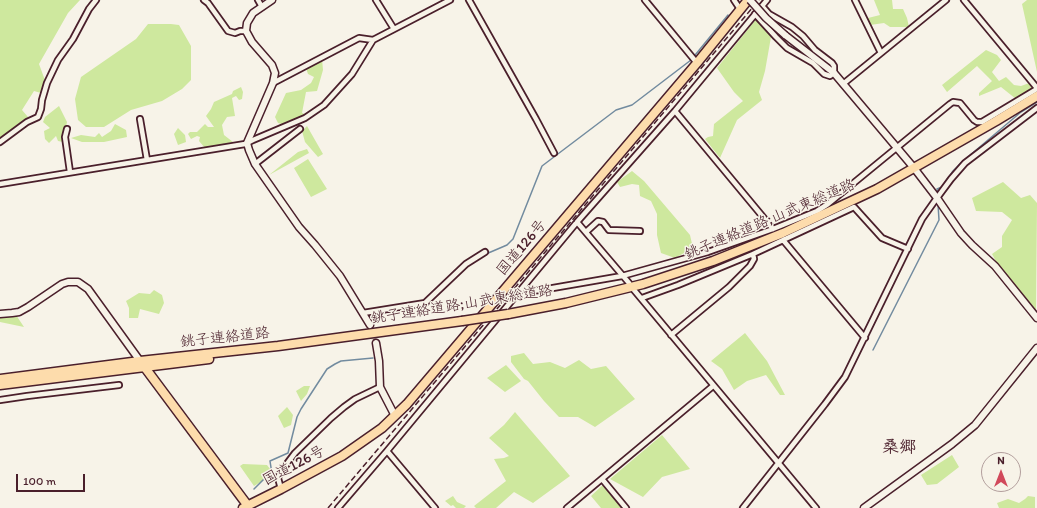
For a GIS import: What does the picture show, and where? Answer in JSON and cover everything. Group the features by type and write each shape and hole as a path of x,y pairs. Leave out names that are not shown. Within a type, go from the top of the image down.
{"highway":[{"name":"国道126号","path":"143,364 247,507 342,456 382,428 407,404 694,59 749,0"},
{"name":"銚子連絡道路;山武東総道路","path":"278,346 508,314 597,296 643,284 712,261 820,216 877,189 1037,96"},
{"name":"銚子連絡道路","path":"143,364 278,346"},
{"path":"0,378 143,364"},
{"path":"0,385 143,364"}],"street":[{"path":"0,142 27,122 38,117 47,83 58,60 96,0"},
{"path":"258,0 262,7"},
{"path":"272,0 253,13 246,31 252,42 272,65 274,73 273,83 247,143 251,158 299,227 340,276 370,325"},
{"path":"376,0 394,30"},
{"path":"0,184 247,143 305,118 324,105 352,74 373,40 450,0"},
{"path":"469,0 536,118 554,153"},
{"path":"646,0 694,59"},
{"path":"734,0 740,9"},
{"path":"749,0 785,36 834,73 914,168 964,237 995,266 1037,318"},
{"path":"338,508 577,222 675,111 767,0"},
{"path":"855,0 881,53"},
{"path":"843,84 946,0"},
{"path":"523,287 532,291 547,290 622,276 708,252 774,229 817,211 828,204 953,102 960,103 974,120 977,122 982,122 1037,88 964,0"},
{"path":"208,1 228,32 235,33 246,31"},
{"path":"762,6 769,14 792,27 803,36 815,50 834,66 834,73"},
{"path":"756,14 787,48 813,63 824,74 830,76 834,73"},
{"path":"273,83 359,38 373,40"},
{"path":"742,508 845,376 865,338 922,219 937,198 965,163 1037,108"},
{"path":"675,111 774,229"},
{"path":"140,119 147,160"},
{"path":"67,129 65,137 70,172"},
{"path":"255,164 300,129"},
{"path":"642,298 696,278 753,254 854,207 882,238 908,249"},
{"path":"577,222 629,283"},
{"path":"586,232 598,222 603,222 609,230 640,231"},
{"path":"783,240 865,338"},
{"path":"363,313 425,303 466,264 485,252"},
{"path":"672,335 729,287 750,266 754,259 753,254"},
{"path":"0,314 19,312 62,284 68,282 78,282 88,289 143,364"},
{"path":"634,290 816,508"},
{"path":"376,343 379,361 380,387 395,416"},
{"path":"864,508 976,425 1037,348"},
{"path":"0,400 119,385"},
{"path":"567,508 713,386"},
{"path":"281,489 278,478 295,453 344,407 355,399 380,387"},
{"path":"387,451 435,508"},
{"path":"602,479 626,508"}],"green space":[{"path":"0,0 80,0 68,13 39,64 46,83 41,93 34,91 22,110 28,117 23,123 0,140"},
{"path":"874,0 892,0 893,9 903,9 909,27 890,27 884,23 870,25 868,18 880,15"},
{"path":"1027,0 1037,0 1037,72 1022,4"},
{"path":"757,18 771,37 765,71 759,92 762,100 737,120 720,158 705,139 713,136 714,124 743,101 734,92 717,68"},
{"path":"148,24 179,25 191,46 191,80 182,89 162,101 131,110 104,127 86,127 78,120 75,99 81,77 136,39"},
{"path":"986,50 997,55 1001,60 992,72 999,81 1006,77 1014,85 1021,86 1032,82 1037,90 1037,93 1021,103 1001,87 979,96 979,93 992,81 977,66 947,92 942,85"},
{"path":"322,59 323,70 317,91 306,92 302,113 305,114 285,125 278,123 275,117 286,93 301,90 311,83 314,77 308,74 306,68"},
{"path":"241,87 243,92 242,99 239,100 236,96 232,98 235,116 227,117 222,125 224,135 233,142 205,148 199,141 200,137 197,136 191,139 188,134 190,132 197,132 205,124 208,127 214,127 206,116 214,102 232,94 233,91"},
{"path":"59,106 67,122 63,142 58,141 56,136 49,143 45,139 44,131 50,128 43,122 45,117"},
{"path":"115,124 126,130 127,137 104,142 82,142 71,138 81,135 95,137 99,133 102,137 111,131"},
{"path":"307,126 323,154 318,157 305,142 302,131"},
{"path":"178,128 185,135 186,142 178,145 174,134"},
{"path":"307,149 309,153 269,175 298,152"},
{"path":"308,159 327,189 311,197 294,168"},
{"path":"632,171 644,181 690,235 693,248 675,258 661,253 657,235 657,214 651,201 640,196 639,185 632,184 620,187 617,182"},
{"path":"1003,182 1021,198 1030,195 1037,203 1036,310 998,265 992,254 1002,247 1002,236 1012,220 1002,212 976,211 972,198"},
{"path":"154,290 162,295 164,303 159,314 140,309 138,318 129,318 129,308 126,301 139,293 150,294"},
{"path":"16,315 24,327 0,322 0,318"},
{"path":"745,333 767,361 785,395 780,395 766,375 747,381 734,390 722,369 711,361"},
{"path":"524,353 533,364 550,362 565,368 579,360 591,369 606,366 635,399 595,427 578,417 559,417 528,381 524,379 511,362 511,356"},
{"path":"506,365 521,381 505,392 487,378"},
{"path":"304,386 310,386 307,394 301,401 296,391"},
{"path":"287,407 293,415 291,425 284,428 278,416"},
{"path":"515,412 570,476 533,503 514,492 496,508 476,508 474,506 506,481 494,459 509,456 489,438 504,425"},
{"path":"662,435 690,469 662,477 643,497 610,479"},
{"path":"952,455 959,467 937,484 927,485 921,475"},
{"path":"243,464 267,465 274,474 254,486 240,466"},
{"path":"606,482 627,508 601,508 591,496"},
{"path":"453,496 457,502 466,506 464,508 456,508 445,501"},
{"path":"1028,496 1035,497 1035,508 999,508 997,503 1008,499 1019,503"}],"waterway":[{"path":"486,254 507,245 513,239 542,166 616,110 632,105 691,60 728,15"},
{"path":"938,195 937,189 942,187 953,171 962,162 1021,112 1037,102"},
{"path":"873,350 939,220 938,204"},
{"path":"429,303 469,265"},
{"path":"254,489 264,479 272,474 270,461 288,453 297,417 327,369 341,361 373,358"}],"tunnel":[{"path":"370,325 376,343"}],"railway":[{"path":"328,508 759,0"}],"district":[{"name":"桑郷","path":"899,448"}]}
